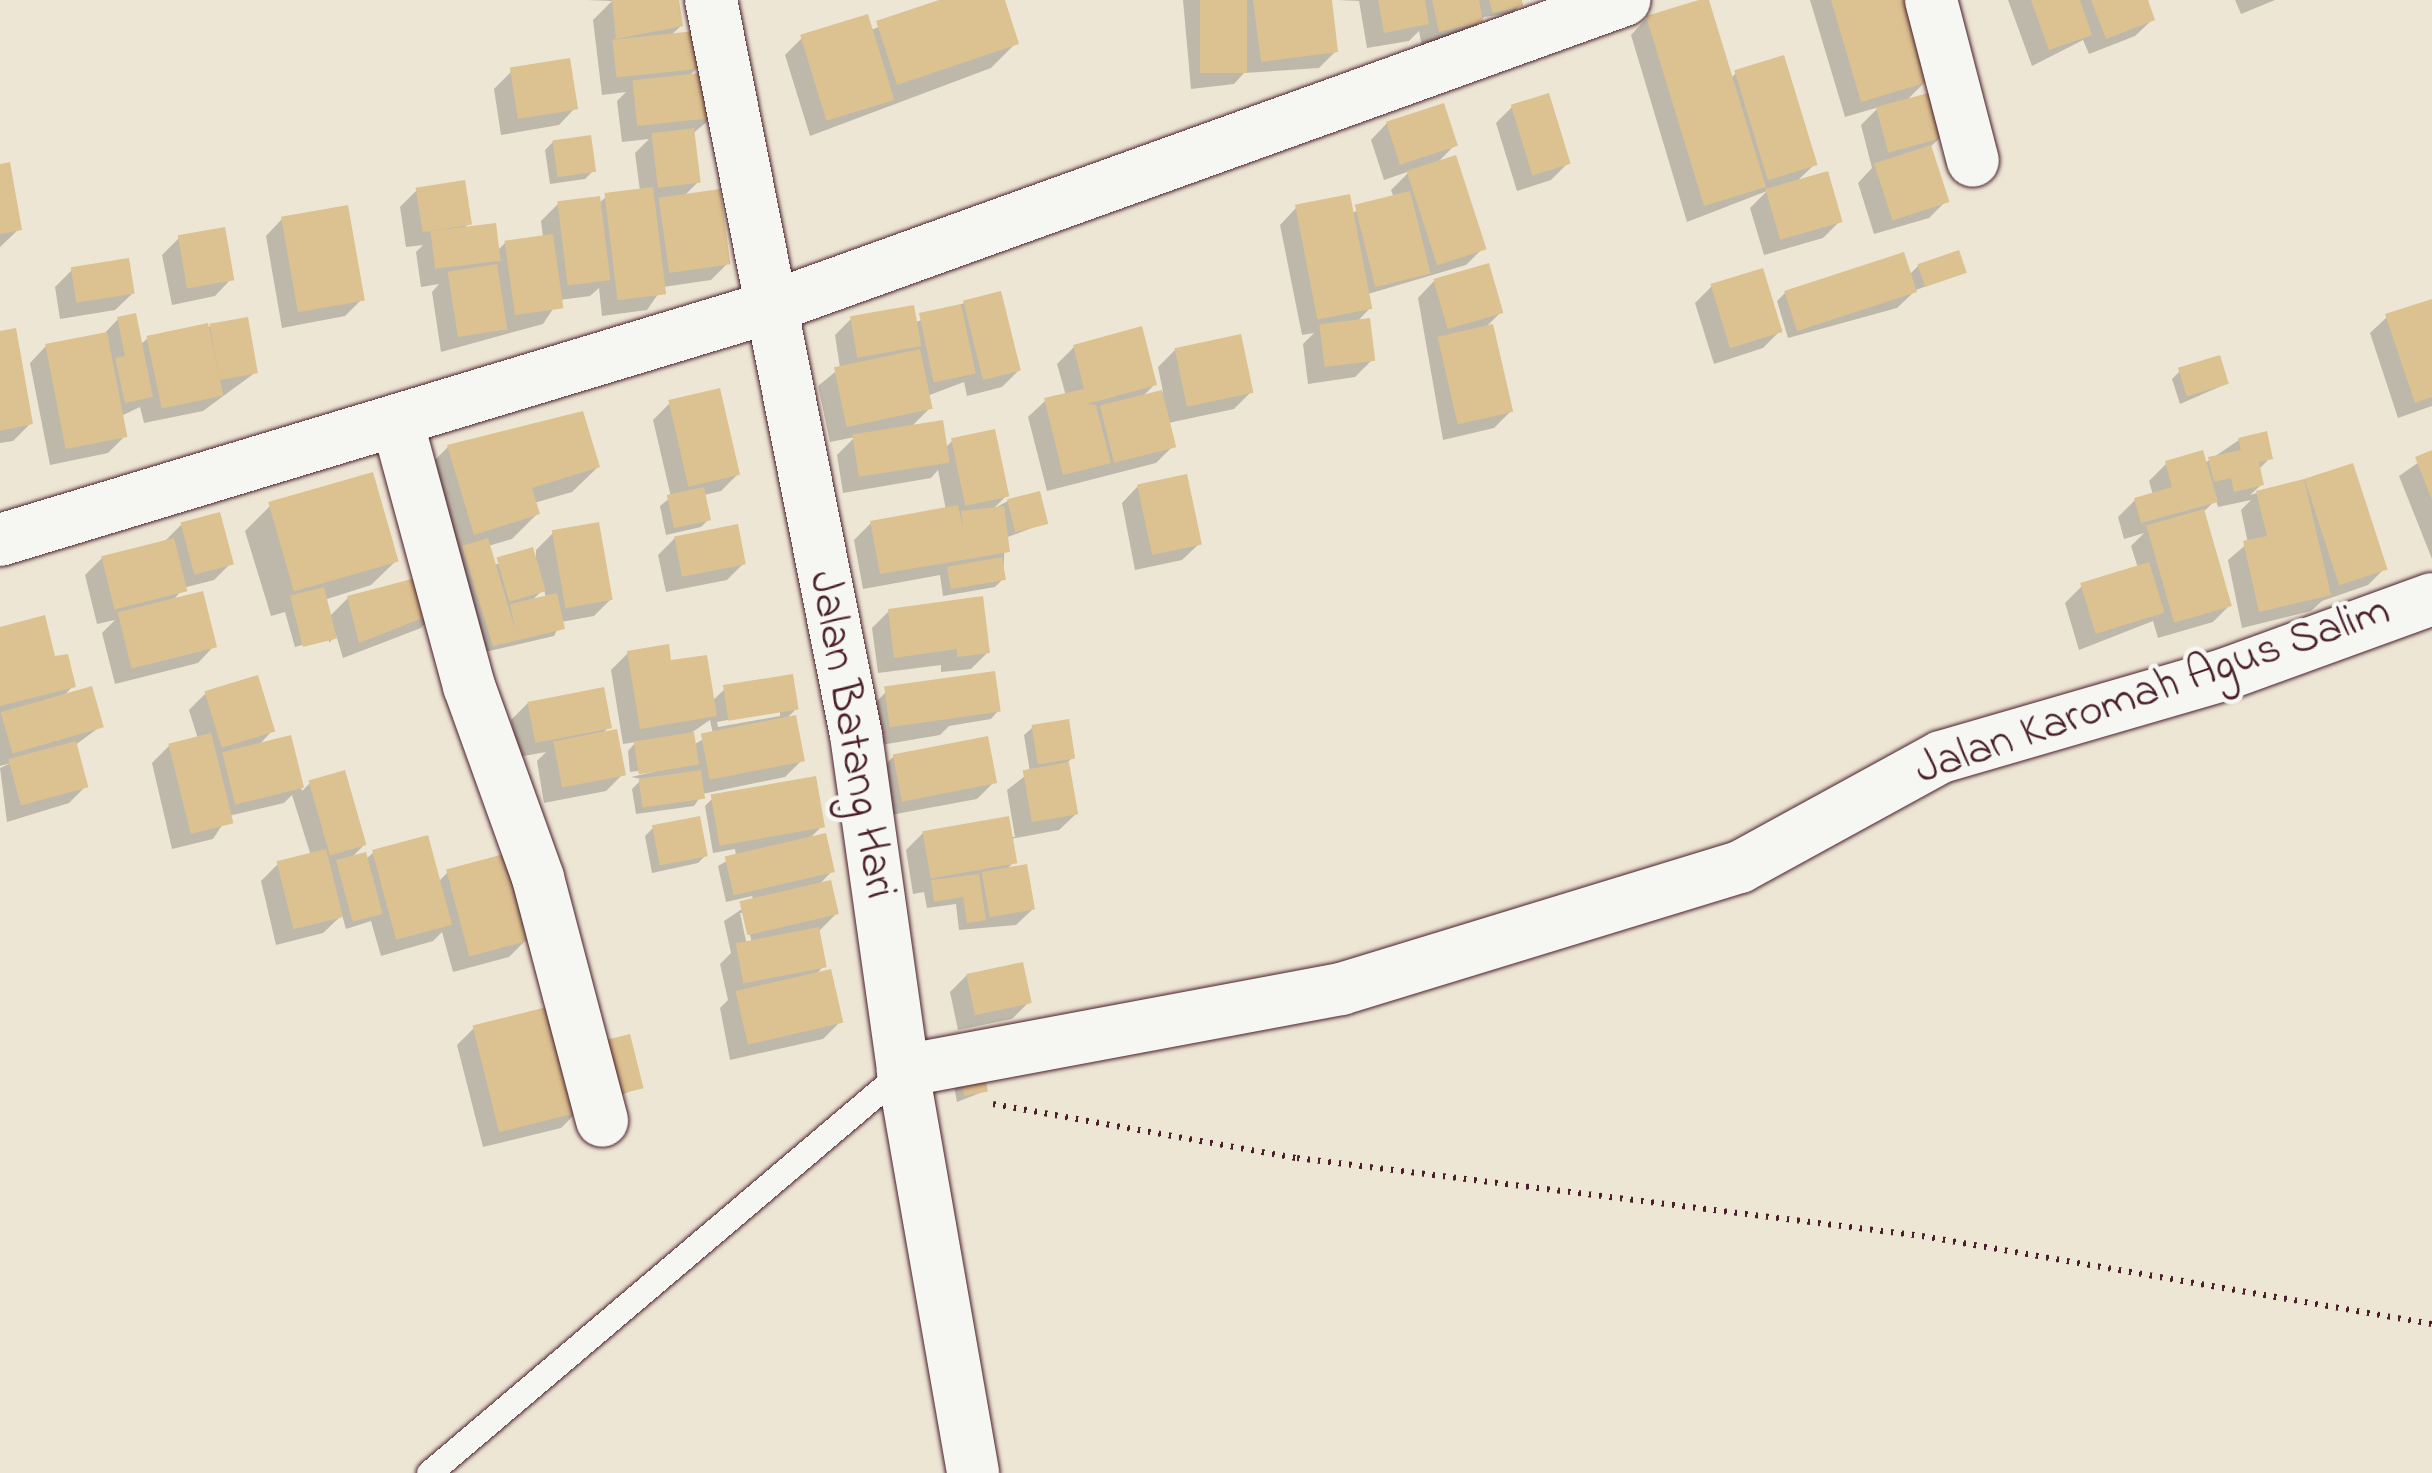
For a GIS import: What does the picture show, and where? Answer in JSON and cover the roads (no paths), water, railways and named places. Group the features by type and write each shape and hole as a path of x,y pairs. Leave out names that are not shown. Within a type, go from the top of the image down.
{"street":[{"name":"Jalan Batang Hari","path":"712,0 856,735 903,1071 974,1473"},
{"path":"0,540 771,307 1624,0"},
{"path":"1931,0 1974,161"},
{"path":"397,421 469,686 538,878 602,1122"},
{"name":"Jalan Karomah Agus Salim","path":"903,1071 1342,989 1721,872 1940,757 2226,674 2432,599"}],"lane":[{"path":"430,1473 903,1071"}]}
